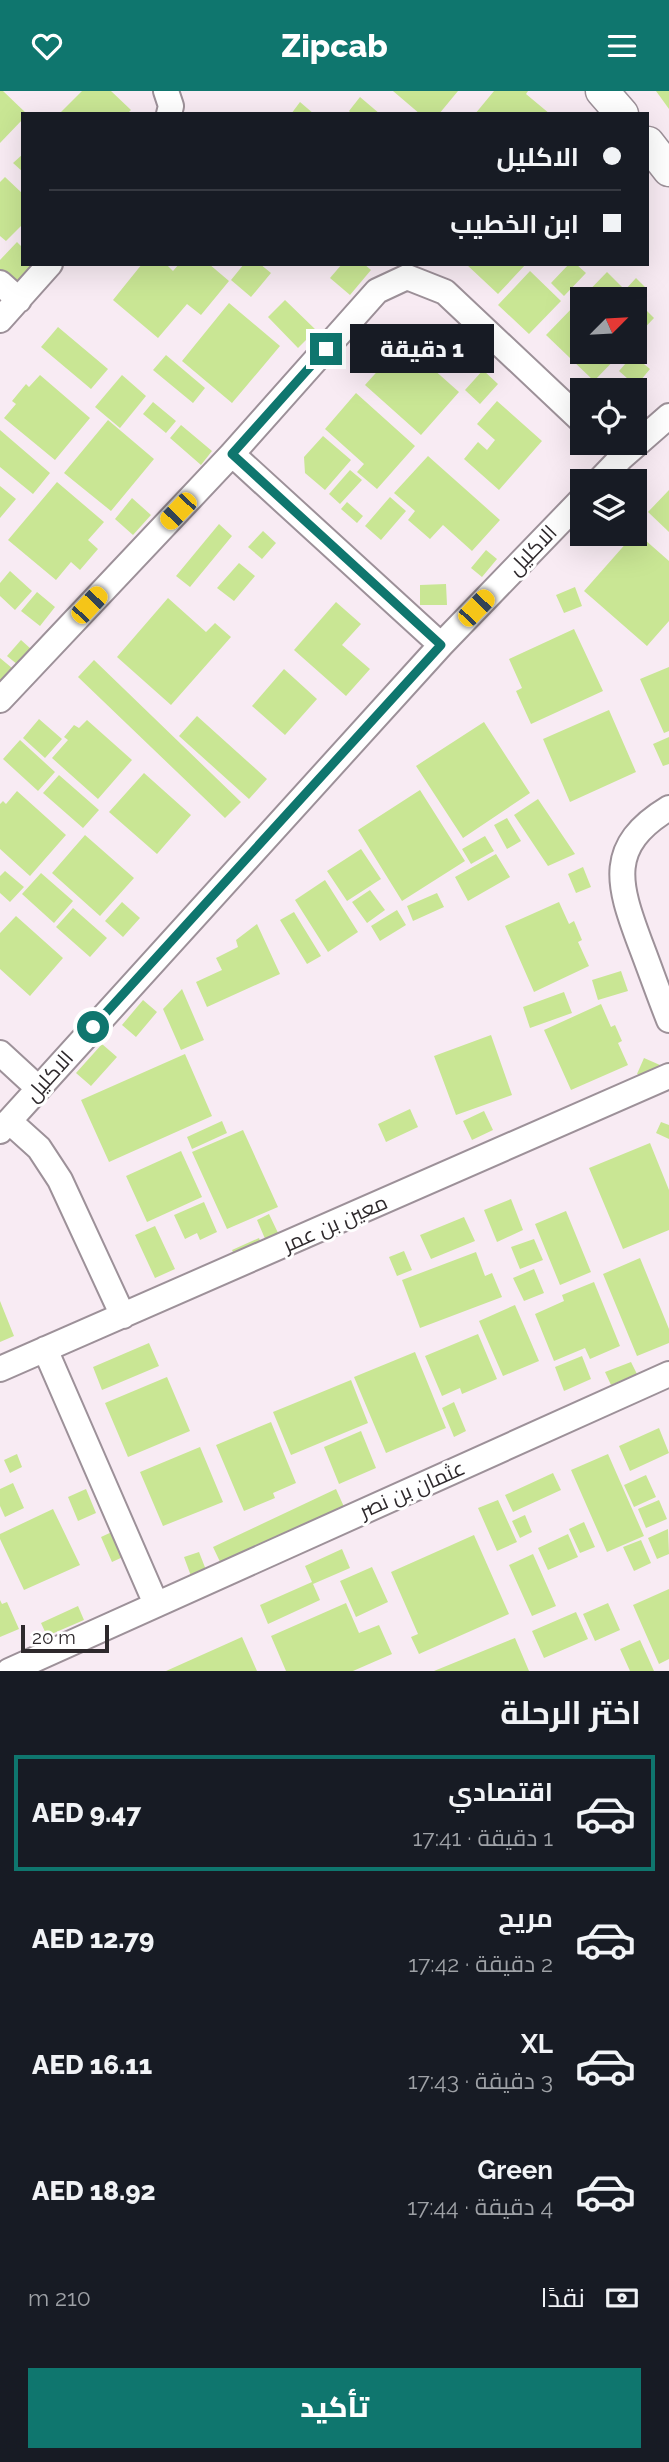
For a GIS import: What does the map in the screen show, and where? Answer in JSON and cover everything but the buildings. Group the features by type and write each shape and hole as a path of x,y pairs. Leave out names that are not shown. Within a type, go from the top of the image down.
{"street":[{"path":"166,91 171,106 170,112"},
{"path":"602,91 620,112"},
{"path":"649,144 669,170"},
{"path":"0,320 9,292 47,266"},
{"path":"0,700 232,454 377,291 407,277 445,292 570,410"},
{"path":"647,430 669,416"},
{"path":"232,454 441,645"},
{"name":"الاكليل","path":"4,1126 441,645 570,511"},
{"path":"669,808 639,829 626,853 621,881 628,909 669,1020"},
{"path":"0,1053 38,1088"},
{"name":"معين بن عمر","path":"0,1369 669,1076"},
{"path":"4,1126 39,1148 60,1180 123,1316"},
{"path":"45,1349 156,1604"},
{"name":"عثمان بن نصر","path":"9,1671 669,1374"}],"route":[{"path":"93,1027 441,645 232,454 326,349"}]}
